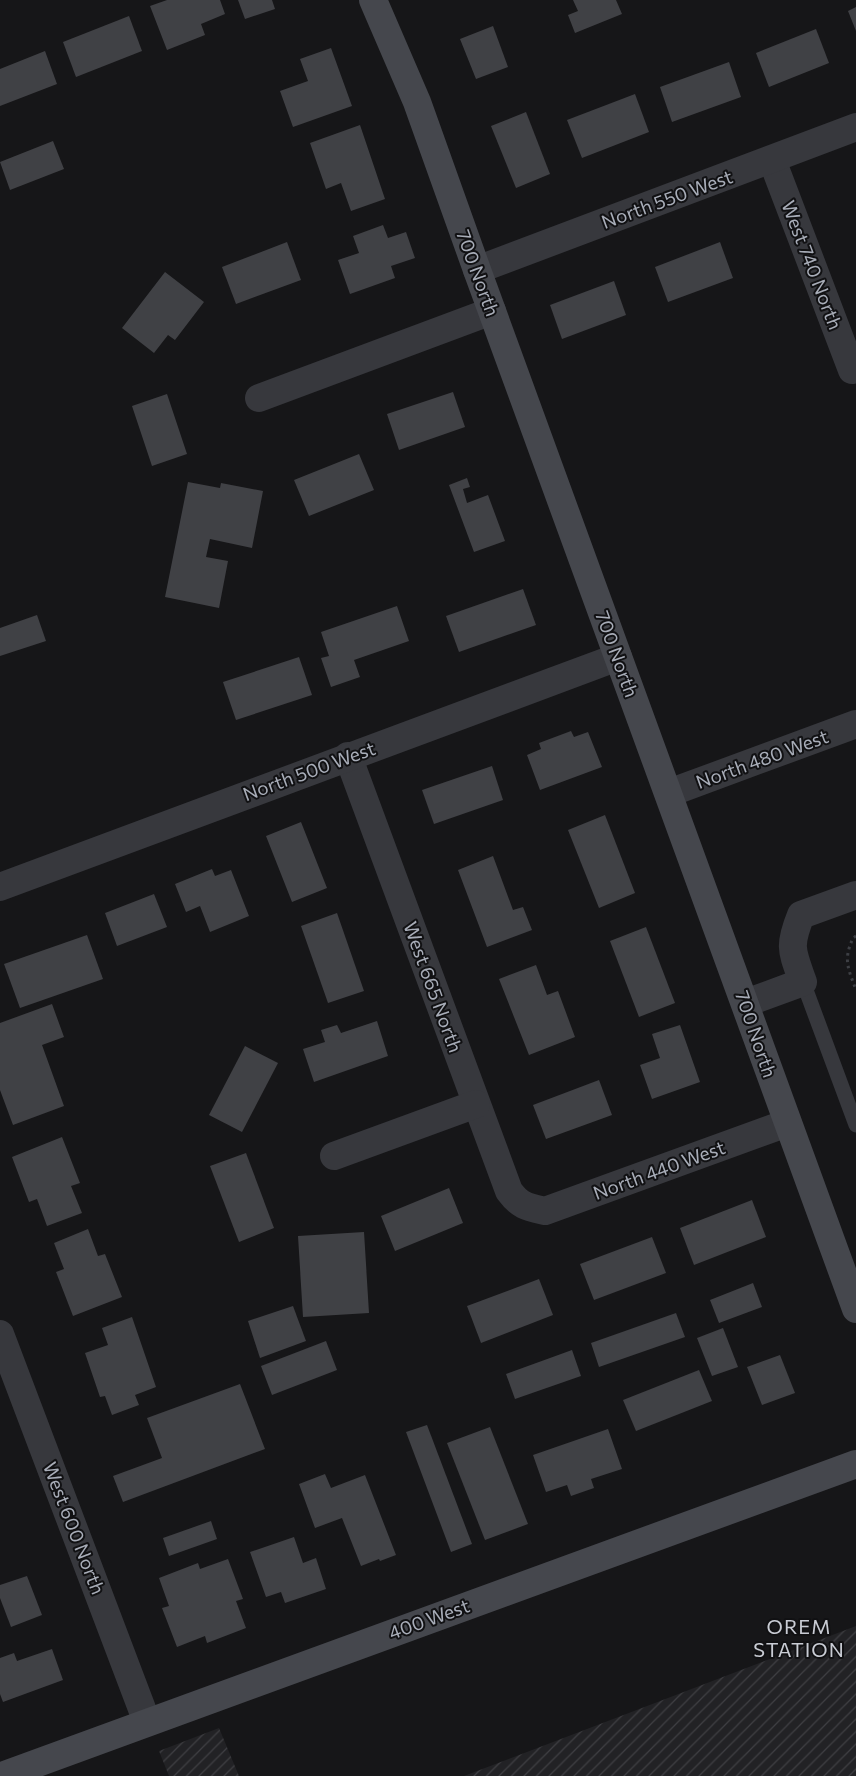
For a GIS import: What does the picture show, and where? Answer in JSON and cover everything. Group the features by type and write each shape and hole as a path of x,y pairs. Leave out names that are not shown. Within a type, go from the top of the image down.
{"street":[{"name":"700 North","path":"373,0 417,102 856,1309"},
{"name":"North 550 West","path":"477,270 856,127"},
{"name":"West 740 North","path":"772,160 852,370"},
{"path":"259,398 492,311"},
{"name":"North 500 West","path":"0,887 618,657"},
{"name":"North 480 West","path":"669,793 856,724"},
{"name":"West 665 North","path":"348,756 509,1191 518,1203 531,1208"},
{"path":"746,1003 803,982 792,953 793,936 801,915 856,894"},
{"path":"334,1156 476,1104"},
{"name":"North 440 West","path":"531,1208 545,1211 788,1124"},
{"name":"West 600 North","path":"0,1334 147,1722"},
{"name":"400 West","path":"2,1776 856,1464"}],"lane":[{"path":"803,982 856,1125"}],"path":[{"path":"856,936 846,952 848,970 856,990"}],"shaded area":[{"path":"856,1626 856,1776 464,1776"},
{"path":"219,1728 239,1776 169,1776 159,1751"}],"building":[{"path":"167,0 220,0 225,14 201,24 205,35 167,50 150,6"},
{"path":"238,0 272,0 275,9 245,19"},
{"path":"573,0 616,0 622,14 575,33 568,15 578,11"},
{"path":"856,7 856,31 848,11"},
{"path":"129,16 142,51 76,77 63,42"},
{"path":"493,26 508,67 476,79 460,39"},
{"path":"816,29 829,63 769,87 756,53"},
{"path":"331,48 352,106 293,127 280,91 308,81 300,59"},
{"path":"45,51 57,84 0,106 0,69"},
{"path":"729,62 741,97 672,122 660,87"},
{"path":"635,94 649,132 582,158 567,120"},
{"path":"526,112 550,174 516,188 491,126"},
{"path":"360,125 385,199 351,211 341,183 326,189 310,143"},
{"path":"53,141 64,169 10,190 0,162"},
{"path":"383,225 388,238 406,232 415,258 391,266 395,278 350,294 338,260 359,253 353,236"},
{"path":"287,242 301,280 236,304 222,267"},
{"path":"720,242 733,278 668,302 655,267"},
{"path":"165,272 204,302 175,340 168,335 154,353 122,328"},
{"path":"614,281 626,315 562,339 550,305"},
{"path":"453,392 465,427 399,450 387,414"},
{"path":"167,394 187,454 152,466 132,406"},
{"path":"359,454 374,490 309,516 294,480"},
{"path":"467,478 470,487 463,489 467,503 488,495 505,541 474,552 449,485"},
{"path":"188,482 220,488 221,483 263,491 252,548 210,539 206,557 228,561 219,608 165,597"},
{"path":"523,589 536,625 459,652 446,616"},
{"path":"397,606 409,641 354,660 360,677 331,687 321,658 329,656 321,632"},
{"path":"37,615 46,641 0,656 0,628"},
{"path":"299,657 312,695 236,720 223,682"},
{"path":"571,731 574,737 588,732 602,767 540,790 527,755 541,749 539,743"},
{"path":"492,766 503,800 434,824 422,790"},
{"path":"605,815 635,893 599,908 568,830"},
{"path":"301,822 327,888 292,902 266,836"},
{"path":"493,856 513,910 523,907 532,930 487,947 458,870"},
{"path":"212,869 215,876 231,870 249,916 210,932 200,906 186,912 175,884"},
{"path":"154,894 167,927 117,946 105,913"},
{"path":"337,913 364,991 328,1003 301,926"},
{"path":"646,927 675,1003 639,1017 610,941"},
{"path":"87,935 103,979 20,1008 4,964"},
{"path":"536,965 547,995 558,991 575,1037 529,1055 499,979"},
{"path":"52,1004 64,1037 42,1045 64,1106 13,1125 0,1090 0,1023"},
{"path":"377,1021 388,1056 314,1082 303,1049 325,1042 321,1030 337,1025 341,1033"},
{"path":"680,1025 700,1082 652,1099 640,1065 660,1058 652,1034"},
{"path":"245,1046 278,1063 242,1132 209,1115"},
{"path":"599,1080 612,1115 546,1139 533,1105"},
{"path":"62,1137 80,1183 71,1186 82,1213 47,1226 37,1199 29,1202 12,1157"},
{"path":"246,1153 274,1228 239,1242 210,1166"},
{"path":"449,1188 463,1223 395,1251 381,1216"},
{"path":"752,1200 766,1237 694,1265 680,1228"},
{"path":"88,1229 98,1256 105,1254 122,1297 73,1316 56,1272 64,1269 54,1243"},
{"path":"364,1232 369,1313 303,1317 298,1236"},
{"path":"652,1237 666,1273 594,1300 580,1264"},
{"path":"539,1279 553,1315 481,1343 467,1306"},
{"path":"753,1283 762,1307 719,1323 710,1300"},
{"path":"293,1306 306,1341 260,1358 248,1321"},
{"path":"676,1313 685,1337 599,1367 591,1343"},
{"path":"132,1317 156,1387 135,1395 139,1405 112,1415 105,1396 100,1397 85,1353 108,1345 102,1328"},
{"path":"723,1328 738,1367 712,1376 697,1338"},
{"path":"326,1341 337,1370 272,1395 261,1366"},
{"path":"572,1350 581,1376 515,1399 506,1374"},
{"path":"780,1355 795,1393 762,1405 747,1367"},
{"path":"699,1370 712,1401 636,1431 623,1400"},
{"path":"240,1384 265,1449 123,1502 113,1476 162,1458 147,1418"},
{"path":"427,1425 472,1544 451,1552 406,1432"},
{"path":"490,1427 528,1524 485,1540 447,1443"},
{"path":"608,1429 622,1469 591,1479 594,1488 571,1496 567,1485 546,1492 533,1455"},
{"path":"325,1474 331,1488 365,1475 396,1555 361,1566 342,1518 315,1528 299,1484"},
{"path":"211,1521 217,1539 169,1556 163,1538"},
{"path":"294,1537 303,1563 316,1558 326,1589 285,1603 281,1592 266,1597 250,1552"},
{"path":"228,1559 243,1599 236,1601 246,1628 207,1643 205,1636 177,1647 162,1608 169,1606 159,1578 198,1563 200,1569"},
{"path":"27,1576 42,1615 11,1627 0,1598 0,1585"},
{"path":"52,1649 63,1680 3,1702 0,1694 0,1658 14,1653 17,1661"}],"district":[{"name":"OREM STATION","path":"799,1638"}]}
